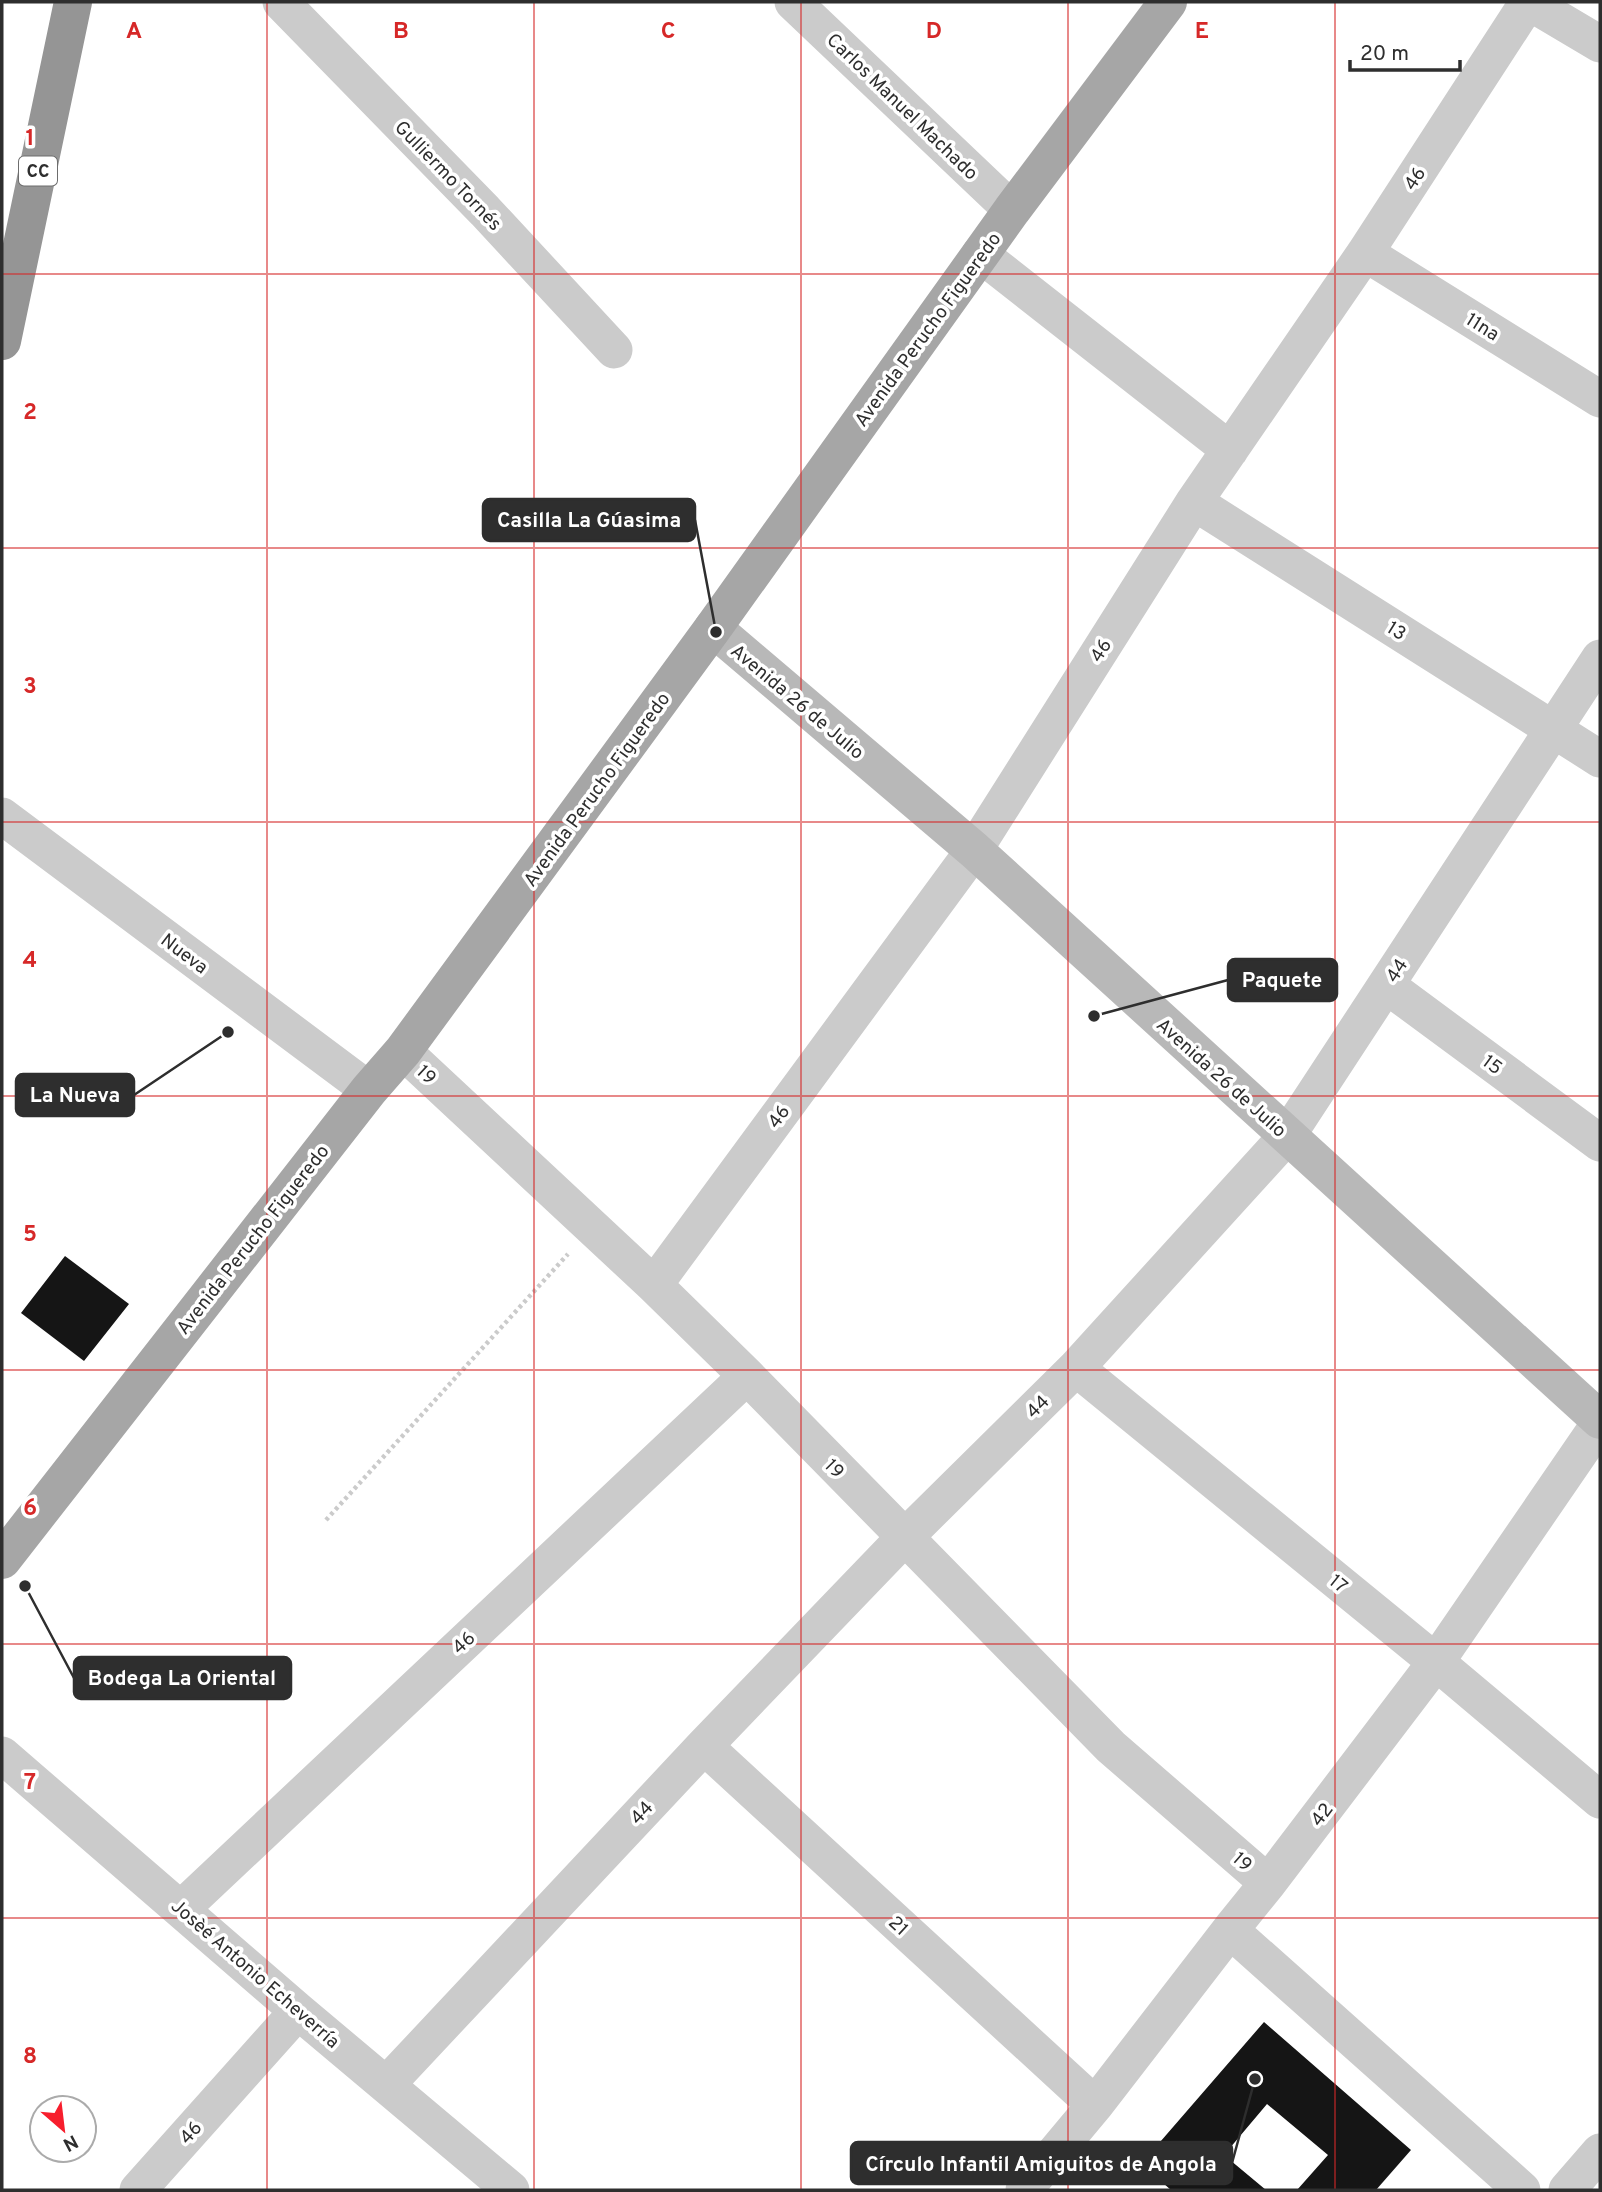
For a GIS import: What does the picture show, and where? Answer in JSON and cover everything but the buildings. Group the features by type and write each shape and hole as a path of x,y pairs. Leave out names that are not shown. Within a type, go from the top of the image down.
{"highway":[{"name":"CC","path":"2,341 73,2"}],"main road":[{"name":"Avenida Perucho Figueredo","path":"2,1560 369,1090 403,1051 713,628 1012,210 1168,2"}],"street":[{"name":"Gulliermo Tornés","path":"281,2 485,211 614,350"},
{"name":"Carlos Manuel Machado","path":"793,2 1012,210"},
{"path":"1529,2 1600,44"},
{"name":"46","path":"654,1285 974,850 1194,502 1365,253 1529,2"},
{"name":"11na","path":"1365,253 1600,399"},
{"path":"980,254 1230,450"},
{"name":"13","path":"1194,502 1600,759"},
{"name":"Avenida 26 de Julio","path":"713,628 974,850 1600,1421"},
{"name":"44","path":"387,2084 704,1746 904,1538 1076,1368 1287,1136 1600,658"},
{"name":"Nueva","path":"2,816 369,1090"},
{"name":"15","path":"1386,985 1600,1143"},
{"name":"19","path":"403,1051 654,1285 747,1376 1111,1747 1268,1883"},
{"name":"17","path":"1076,1368 1436,1662 1600,1800"},
{"name":"46","path":"181,1909 747,1376"},
{"name":"42","path":"1024,2190 1095,2105 1436,1662 1600,1421"},
{"name":"21","path":"704,1746 1095,2105"},
{"name":"Josèé Antonio Echeverría","path":"2,1755 298,2011 511,2190"},
{"path":"1230,1930 1522,2190"},
{"name":"46","path":"138,2190 298,2011"},
{"path":"1567,2190 1600,2152"}],"path":[{"path":"326,1520 592,1228"}],"place":[{"name":"Casilla La Gúasima","path":"716,632"},
{"name":"Paquete","path":"1094,1016"},
{"name":"La Nueva","path":"228,1032"},
{"name":"Bodega La Oriental","path":"25,1586"},
{"name":"Círculo Infantil Amiguitos de Angola","path":"1255,2079"}]}
